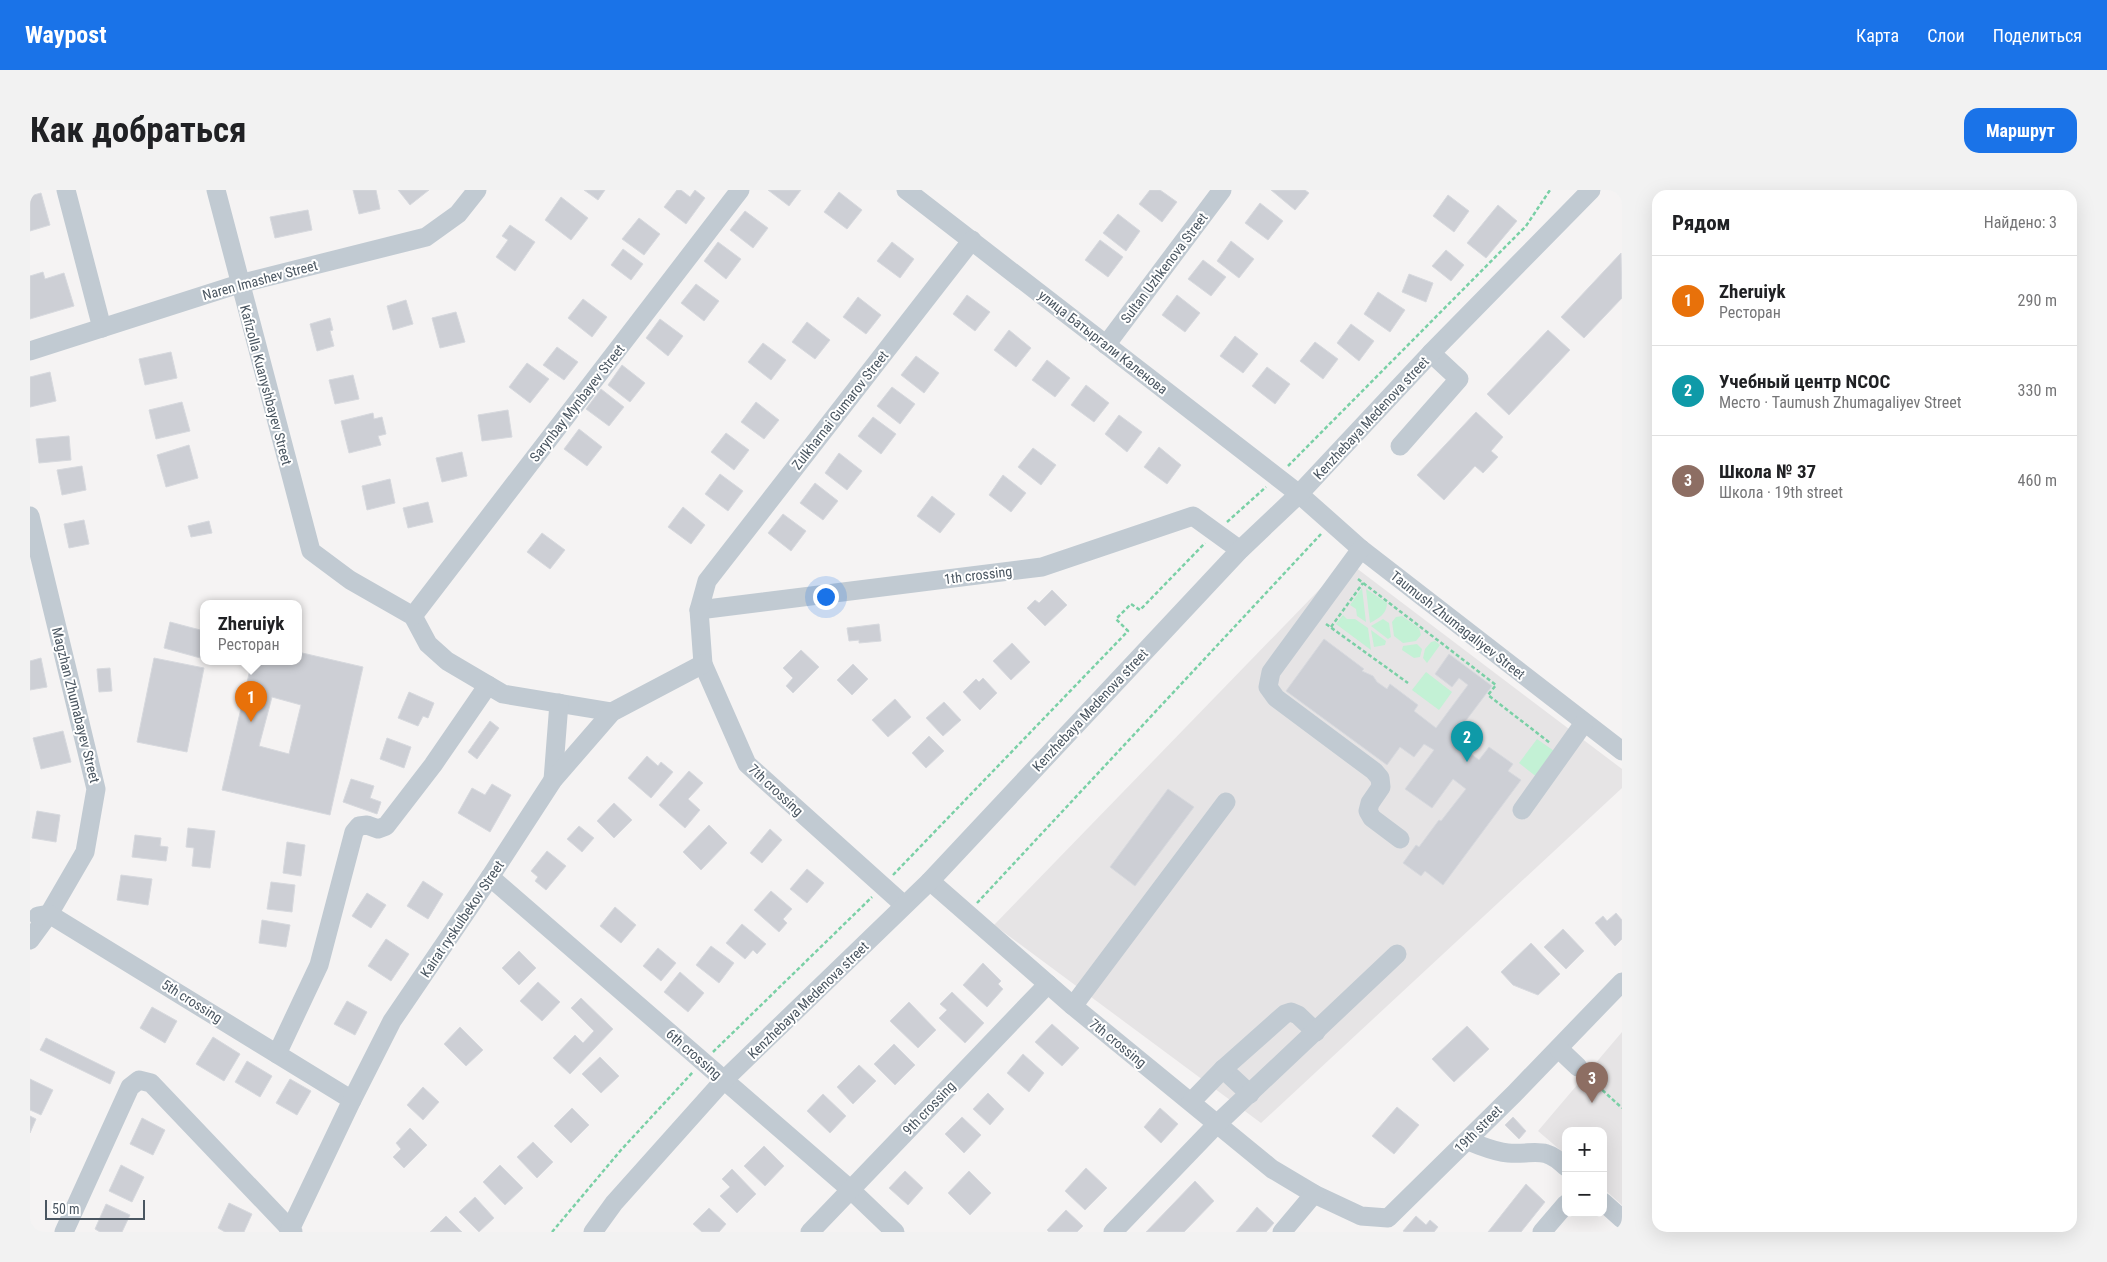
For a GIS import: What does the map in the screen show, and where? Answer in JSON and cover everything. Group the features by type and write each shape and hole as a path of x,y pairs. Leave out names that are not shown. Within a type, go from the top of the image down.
{"street":[{"path":"66,190 102,328"},
{"name":"Kafizolla Kuanyshbayev Street","path":"216,190 239,284 311,551 350,580 413,616"},
{"name":"Naren Imashev Street","path":"30,351 239,284 426,237 458,214 477,190"},
{"name":"Sarynbay Mynbayev Street","path":"413,616 740,190"},
{"name":"Sultan Uzhkenova Street","path":"1106,346 1222,190"},
{"name":"Kenzhebaya Medenova street","path":"593,1232 614,1203 724,1080 930,881 1240,550 1299,494 1431,353 1591,190"},
{"name":"улица Батыргали Каленова","path":"910,191 1106,346 1299,494"},
{"name":"Zulkharnai Gumarov Street","path":"707,581 972,240"},
{"path":"1400,446 1459,380 1431,353"},
{"name":"Taumush Zhumagaliyev Street","path":"1299,494 1361,549 1622,751"},
{"name":"Magzhan Zhumabayev Street","path":"30,516 96,790 85,852 49,914 30,940"},
{"name":"1th crossing","path":"699,610 1042,567 1193,516 1240,550"},
{"path":"1361,549 1271,672 1268,687 1276,698 1374,771 1380,778 1381,787 1370,803 1368,811 1372,818 1400,839"},
{"name":"7th crossing","path":"707,581 699,610 703,664 747,764 904,905"},
{"path":"413,616 428,644 446,661 503,694 612,712"},
{"name":"Kairat ryskulbekov Street","path":"291,1231 352,1100 392,1021 553,780 612,712 703,664"},
{"path":"277,1054 319,965 354,832 359,826 367,825 378,829 386,826 433,765 488,685"},
{"path":"553,780 559,703"},
{"path":"1522,810 1584,723"},
{"path":"1073,1006 1226,802"},
{"name":"6th crossing","path":"490,877 851,1190 895,1232"},
{"name":"7th crossing","path":"930,881 1073,1006 1272,1169 1314,1194"},
{"path":"30,919 49,914"},
{"name":"5th crossing","path":"49,914 352,1100"},
{"path":"1113,1232 1217,1124 1398,954"},
{"name":"19th street","path":"1314,1194 1361,1216 1388,1218 1559,1049 1622,982"},
{"name":"9th crossing","path":"810,1232 1048,984"},
{"path":"1191,1102 1223,1069 1285,1014 1291,1012 1298,1015 1316,1032"},
{"path":"1559,1049 1578,1067"},
{"path":"1223,1069 1250,1094"},
{"path":"64,1232 130,1087 139,1080 152,1083 291,1231"},
{"path":"1467,1141 1507,1153 1547,1152 1562,1163"},
{"path":"1282,1232 1314,1194"},
{"path":"1607,1206 1622,1219"},
{"path":"1542,1232 1562,1209"}],"path":[{"path":"552,1232 621,1150 703,1062 883,886 1128,631 1116,619 1131,604 1140,610 1215,532 1277,477 1526,226 1550,190"},
{"path":"967,913 1332,523"},
{"path":"1345,570 1496,685 1488,695 1563,753"},
{"path":"1331,627 1363,583"},
{"path":"1313,614 1408,683"},
{"path":"1578,1067 1622,1108"}],"shaded area":[{"path":"1347,561 1622,769 1622,788 1261,1123 994,925"},
{"path":"1622,1032 1622,1205 1607,1192 1607,1127 1562,1127 1562,1152 1538,1131"}],"green space":[{"path":"1362,588 1366,622 1357,616 1356,609 1350,605"},
{"path":"1366,589 1387,603 1384,613 1370,623"},
{"path":"1343,615 1347,619 1355,619 1368,628 1371,650 1336,624"},
{"path":"1402,616 1419,628 1421,635 1416,641 1403,643 1394,636 1392,622 1396,617"},
{"path":"1383,619 1389,623 1391,637 1388,639 1371,626"},
{"path":"1371,630 1386,641 1385,645 1374,647"},
{"path":"1435,641 1440,645 1427,663 1423,658 1425,649 1431,642"},
{"path":"1417,644 1422,649 1420,657 1414,658 1402,650 1403,646"},
{"path":"1426,672 1452,692 1439,710 1412,690"},
{"path":"1537,739 1557,753 1538,778 1519,763"}],"building":[{"path":"353,190 376,190 380,209 359,214"},
{"path":"398,190 429,190 410,205"},
{"path":"584,190 605,190 598,200"},
{"path":"677,190 681,190 690,197 695,190 705,198 686,224 664,207"},
{"path":"768,190 801,190 789,206"},
{"path":"1150,190 1160,190 1177,202 1162,222 1139,204"},
{"path":"1271,190 1305,190 1309,193 1295,210"},
{"path":"839,192 862,210 847,229 824,212"},
{"path":"41,193 50,225 30,231 30,196"},
{"path":"1448,195 1469,211 1454,232 1433,216"},
{"path":"561,197 588,218 571,240 545,220"},
{"path":"1260,203 1283,221 1268,240 1245,223"},
{"path":"1498,205 1517,221 1486,258 1467,243"},
{"path":"308,210 312,230 275,238 270,217"},
{"path":"745,211 768,228 753,248 730,230"},
{"path":"1118,214 1140,231 1126,251 1103,233"},
{"path":"639,218 660,234 644,255 622,239"},
{"path":"510,225 535,242 515,271 496,257 508,240 502,236"},
{"path":"1100,240 1123,257 1108,277 1085,260"},
{"path":"1231,241 1254,259 1239,278 1217,261"},
{"path":"718,242 741,259 726,279 704,261"},
{"path":"892,242 914,259 900,278 877,261"},
{"path":"623,249 643,264 631,280 611,265"},
{"path":"1446,250 1464,265 1451,281 1432,266"},
{"path":"1621,253 1622,298 1584,338 1561,317"},
{"path":"1203,260 1226,277 1211,296 1188,279"},
{"path":"43,272 45,279 64,273 74,306 30,319 30,276"},
{"path":"1409,274 1433,283 1426,302 1402,292"},
{"path":"696,284 719,301 704,321 681,303"},
{"path":"1378,292 1405,310 1390,332 1364,314"},
{"path":"967,295 990,312 975,331 953,314"},
{"path":"1177,295 1200,313 1185,332 1162,315"},
{"path":"858,297 881,315 866,334 843,317"},
{"path":"583,299 607,317 592,337 568,318"},
{"path":"406,300 413,324 393,330 387,306"},
{"path":"456,312 465,342 440,348 432,318"},
{"path":"330,318 333,330 330,331 334,346 317,351 310,324"},
{"path":"660,319 683,336 668,356 646,338"},
{"path":"807,322 830,340 815,359 792,342"},
{"path":"1351,324 1374,341 1359,361 1337,343"},
{"path":"1009,330 1031,348 1016,367 994,350"},
{"path":"1548,330 1570,350 1509,415 1487,394"},
{"path":"1235,336 1258,354 1243,373 1220,356"},
{"path":"1315,342 1338,359 1323,379 1300,361"},
{"path":"763,343 786,360 771,380 748,362"},
{"path":"557,347 578,362 564,380 543,365"},
{"path":"171,352 177,378 145,385 139,359"},
{"path":"916,356 939,373 924,393 901,375"},
{"path":"1047,360 1070,378 1055,397 1032,380"},
{"path":"527,363 549,379 530,403 509,387"},
{"path":"622,365 645,383 630,402 608,385"},
{"path":"1267,367 1290,384 1275,404 1252,386"},
{"path":"50,372 56,401 30,407 30,377"},
{"path":"353,375 359,399 335,404 329,380"},
{"path":"1086,385 1109,403 1094,422 1071,405"},
{"path":"892,387 915,404 900,424 877,406"},
{"path":"601,389 624,407 609,426 586,409"},
{"path":"182,402 190,431 156,439 149,410"},
{"path":"756,402 779,420 764,439 741,422"},
{"path":"508,410 512,437 482,441 478,415"},
{"path":"1476,412 1503,437 1491,451 1498,457 1483,473 1475,466 1444,500 1417,475"},
{"path":"373,413 374,419 382,417 386,434 378,436 381,445 349,453 341,421"},
{"path":"1119,415 1142,432 1127,452 1105,434"},
{"path":"873,417 896,434 881,454 858,436"},
{"path":"579,429 602,447 587,466 564,449"},
{"path":"726,433 749,450 734,470 711,452"},
{"path":"69,436 71,460 39,463 36,439"},
{"path":"189,445 198,478 166,487 157,455"},
{"path":"1159,447 1181,465 1167,484 1144,467"},
{"path":"1033,448 1056,465 1041,485 1018,467"},
{"path":"462,452 467,476 442,482 436,458"},
{"path":"839,453 862,471 847,490 825,473"},
{"path":"82,466 86,490 62,495 57,470"},
{"path":"720,474 743,491 728,511 705,494"},
{"path":"1003,475 1026,493 1011,512 989,495"},
{"path":"390,479 395,503 367,510 362,486"},
{"path":"815,483 838,501 823,520 800,503"},
{"path":"932,496 955,514 940,533 917,516"},
{"path":"428,502 433,522 408,528 403,508"},
{"path":"683,507 705,525 691,544 668,527"},
{"path":"783,514 806,531 791,551 768,533"},
{"path":"84,520 89,544 69,548 64,524"},
{"path":"209,521 212,533 191,537 188,526"},
{"path":"542,533 565,550 550,569 527,552"},
{"path":"1052,590 1067,605 1045,626 1027,608 1035,600 1039,603"},
{"path":"170,622 200,630 200,658 164,648"},
{"path":"879,624 881,641 859,643 859,640 849,641 847,628"},
{"path":"1324,639 1364,669 1362,671 1373,676 1377,682 1387,689 1390,684 1418,705 1414,711 1436,728 1468,685 1459,678 1452,687 1435,674 1449,654 1492,686 1452,739 1479,760 1489,747 1513,764 1508,771 1521,780 1443,885 1425,871 1421,876 1403,863 1416,845 1419,847 1466,789 1453,779 1432,808 1405,789 1434,750 1424,744 1414,757 1400,747 1387,765 1286,691"},
{"path":"1012,643 1030,662 1011,680 993,661"},
{"path":"801,650 819,667 793,693 786,686 793,678 783,668"},
{"path":"302,653 363,667 330,815 222,790 251,665 302,665","holes":["272,697 301,705 289,754 259,746"]},
{"path":"41,658 47,687 30,690 30,661"},
{"path":"154,658 204,668 187,752 137,742"},
{"path":"853,664 868,679 852,695 837,680"},
{"path":"110,668 112,691 99,692 97,669"},
{"path":"983,678 997,693 980,710 963,692 976,679 979,682"},
{"path":"409,692 434,703 428,718 423,716 418,726 398,718"},
{"path":"895,699 911,717 888,737 872,720"},
{"path":"944,702 961,720 943,736 926,718"},
{"path":"490,721 499,728 477,759 468,752"},
{"path":"63,731 71,762 41,769 33,738"},
{"path":"929,736 944,751 926,768 912,753"},
{"path":"387,738 411,747 404,768 380,759"},
{"path":"647,756 658,766 661,762 673,772 651,798 628,778"},
{"path":"689,771 703,783 688,799 700,810 685,828 659,805"},
{"path":"351,779 374,786 370,798 381,802 377,814 343,802"},
{"path":"492,784 511,795 490,832 458,813 472,788 485,795"},
{"path":"1168,789 1194,807 1135,886 1110,867"},
{"path":"614,803 632,820 614,838 597,821"},
{"path":"37,811 60,815 56,842 32,838"},
{"path":"709,825 727,843 701,870 683,852"},
{"path":"579,826 594,838 582,852 567,839"},
{"path":"188,828 215,831 210,868 192,866 194,848 186,847"},
{"path":"770,829 782,840 762,863 750,853"},
{"path":"135,835 161,838 160,846 168,847 166,861 132,857"},
{"path":"287,842 305,845 301,876 283,873"},
{"path":"547,851 566,866 546,890 535,881 538,877 531,871"},
{"path":"807,869 824,883 807,903 790,889"},
{"path":"121,875 152,879 148,905 117,900"},
{"path":"423,881 443,894 428,919 407,906"},
{"path":"271,882 295,885 292,912 267,909"},
{"path":"771,891 792,909 783,919 787,923 779,932 754,910"},
{"path":"367,893 386,905 371,928 352,916"},
{"path":"615,907 636,925 621,943 600,926"},
{"path":"1616,913 1622,920 1622,939 1615,946 1595,923 1603,916 1607,921"},
{"path":"262,920 290,925 286,947 259,943"},
{"path":"742,924 766,944 757,954 753,950 745,959 726,943"},
{"path":"1563,929 1584,951 1566,969 1544,947"},
{"path":"386,939 409,954 391,981 368,966"},
{"path":"1531,943 1560,974 1538,995 1513,985 1501,972"},
{"path":"711,946 734,963 719,983 696,965"},
{"path":"658,948 676,963 661,981 643,966"},
{"path":"519,951 536,968 519,985 502,968"},
{"path":"983,963 1001,981 998,984 1003,989 987,1007 963,985"},
{"path":"680,972 704,993 688,1012 664,992"},
{"path":"538,982 560,1002 542,1021 520,1001"},
{"path":"952,992 984,1023 965,1043 939,1018 947,1010 940,1004"},
{"path":"581,998 613,1029 570,1074 553,1058 575,1035 583,1043 594,1031 571,1008"},
{"path":"347,1001 367,1012 355,1035 334,1024"},
{"path":"909,1002 936,1030 918,1048 890,1021"},
{"path":"152,1007 177,1021 165,1043 140,1028"},
{"path":"1052,1024 1079,1048 1062,1066 1035,1042"},
{"path":"1467,1026 1489,1049 1454,1082 1432,1059"},
{"path":"460,1027 483,1050 466,1066 444,1044"},
{"path":"213,1037 240,1054 224,1081 196,1064"},
{"path":"46,1038 115,1072 110,1084 40,1050"},
{"path":"894,1044 915,1065 895,1085 874,1064"},
{"path":"1023,1054 1044,1073 1029,1092 1007,1073"},
{"path":"600,1057 619,1076 601,1093 582,1074"},
{"path":"247,1061 272,1076 260,1097 235,1082"},
{"path":"859,1065 876,1081 853,1104 837,1087"},
{"path":"30,1079 53,1090 41,1115 30,1110"},
{"path":"290,1079 311,1091 297,1115 276,1103"},
{"path":"423,1087 439,1102 423,1120 407,1105"},
{"path":"988,1093 1004,1109 990,1125 973,1109"},
{"path":"823,1094 846,1116 830,1133 807,1111"},
{"path":"1397,1107 1419,1125 1394,1154 1372,1136"},
{"path":"572,1108 589,1125 571,1143 554,1126"},
{"path":"1160,1108 1178,1124 1161,1143 1144,1127"},
{"path":"30,1116 36,1119 30,1133"},
{"path":"962,1117 981,1135 964,1153 945,1134"},
{"path":"1513,1117 1526,1131 1519,1139 1505,1125"},
{"path":"142,1118 165,1130 153,1155 130,1144"},
{"path":"410,1128 427,1145 404,1168 393,1157 401,1149 396,1143"},
{"path":"533,1142 553,1162 537,1178 517,1157"},
{"path":"764,1146 784,1166 765,1186 744,1166"},
{"path":"121,1165 144,1177 132,1202 109,1191"},
{"path":"500,1165 523,1188 505,1205 483,1182"},
{"path":"1086,1168 1107,1188 1085,1210 1065,1191"},
{"path":"732,1169 756,1194 737,1213 720,1196 730,1187 722,1179"},
{"path":"905,1171 923,1188 908,1205 889,1188"},
{"path":"969,1171 991,1193 970,1215 948,1193"},
{"path":"1195,1181 1214,1201 1184,1232 1146,1232"},
{"path":"1526,1184 1545,1202 1521,1232 1488,1232"},
{"path":"475,1197 494,1218 479,1232 459,1212"},
{"path":"229,1203 252,1214 244,1232 225,1232 218,1228"},
{"path":"106,1204 130,1215 122,1232 100,1232 95,1229"},
{"path":"1257,1207 1274,1223 1266,1232 1236,1232"},
{"path":"709,1208 726,1224 719,1232 702,1232 693,1224"},
{"path":"1066,1210 1083,1226 1077,1232 1049,1232 1047,1230"},
{"path":"446,1216 462,1232 430,1232"},
{"path":"1416,1216 1426,1225 1430,1220 1438,1227 1434,1232 1403,1231"}],"place":[{"name":"Zheruiyk","path":"251,722"},
{"name":"Учебный центр NCOC","path":"1467,762"},
{"name":"Школа № 37","path":"1592,1103"}]}
